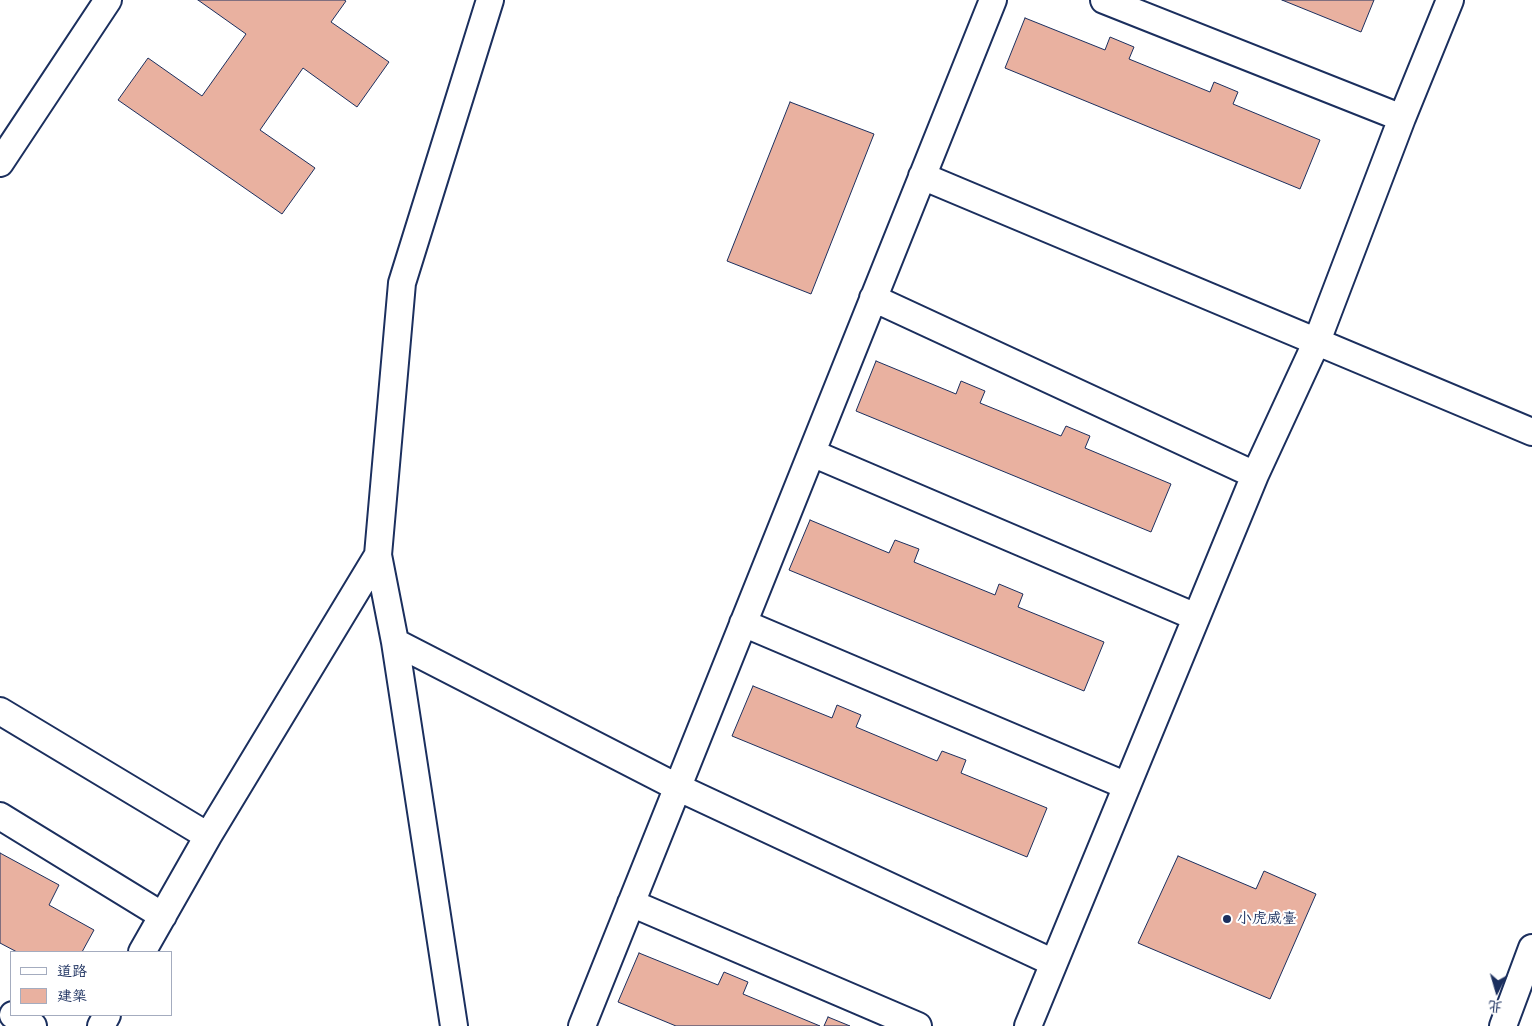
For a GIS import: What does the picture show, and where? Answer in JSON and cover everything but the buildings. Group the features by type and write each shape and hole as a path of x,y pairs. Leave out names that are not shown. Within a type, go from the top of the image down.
{"lane":[{"path":"0,163 108,0"},
{"path":"454,1026 395,642 378,555 402,284 490,0"},
{"path":"582,1026 993,0"},
{"path":"1104,0 1402,118"},
{"path":"1028,1026 1255,475 1317,341 1402,118 1450,0"},
{"path":"922,176 1532,432"},
{"path":"873,298 1255,475"},
{"path":"812,453 1196,617"},
{"path":"143,951 208,836 378,555"},
{"path":"743,623 1127,786"},
{"path":"395,642 677,787 1054,964"},
{"path":"0,711 208,836"},
{"path":"0,816 163,916"},
{"path":"631,903 918,1026"},
{"path":"1503,1026 1532,948"},
{"path":"16,1016 33,1026"}],"place":[{"name":"小虎威臺","path":"1227,919"}]}
